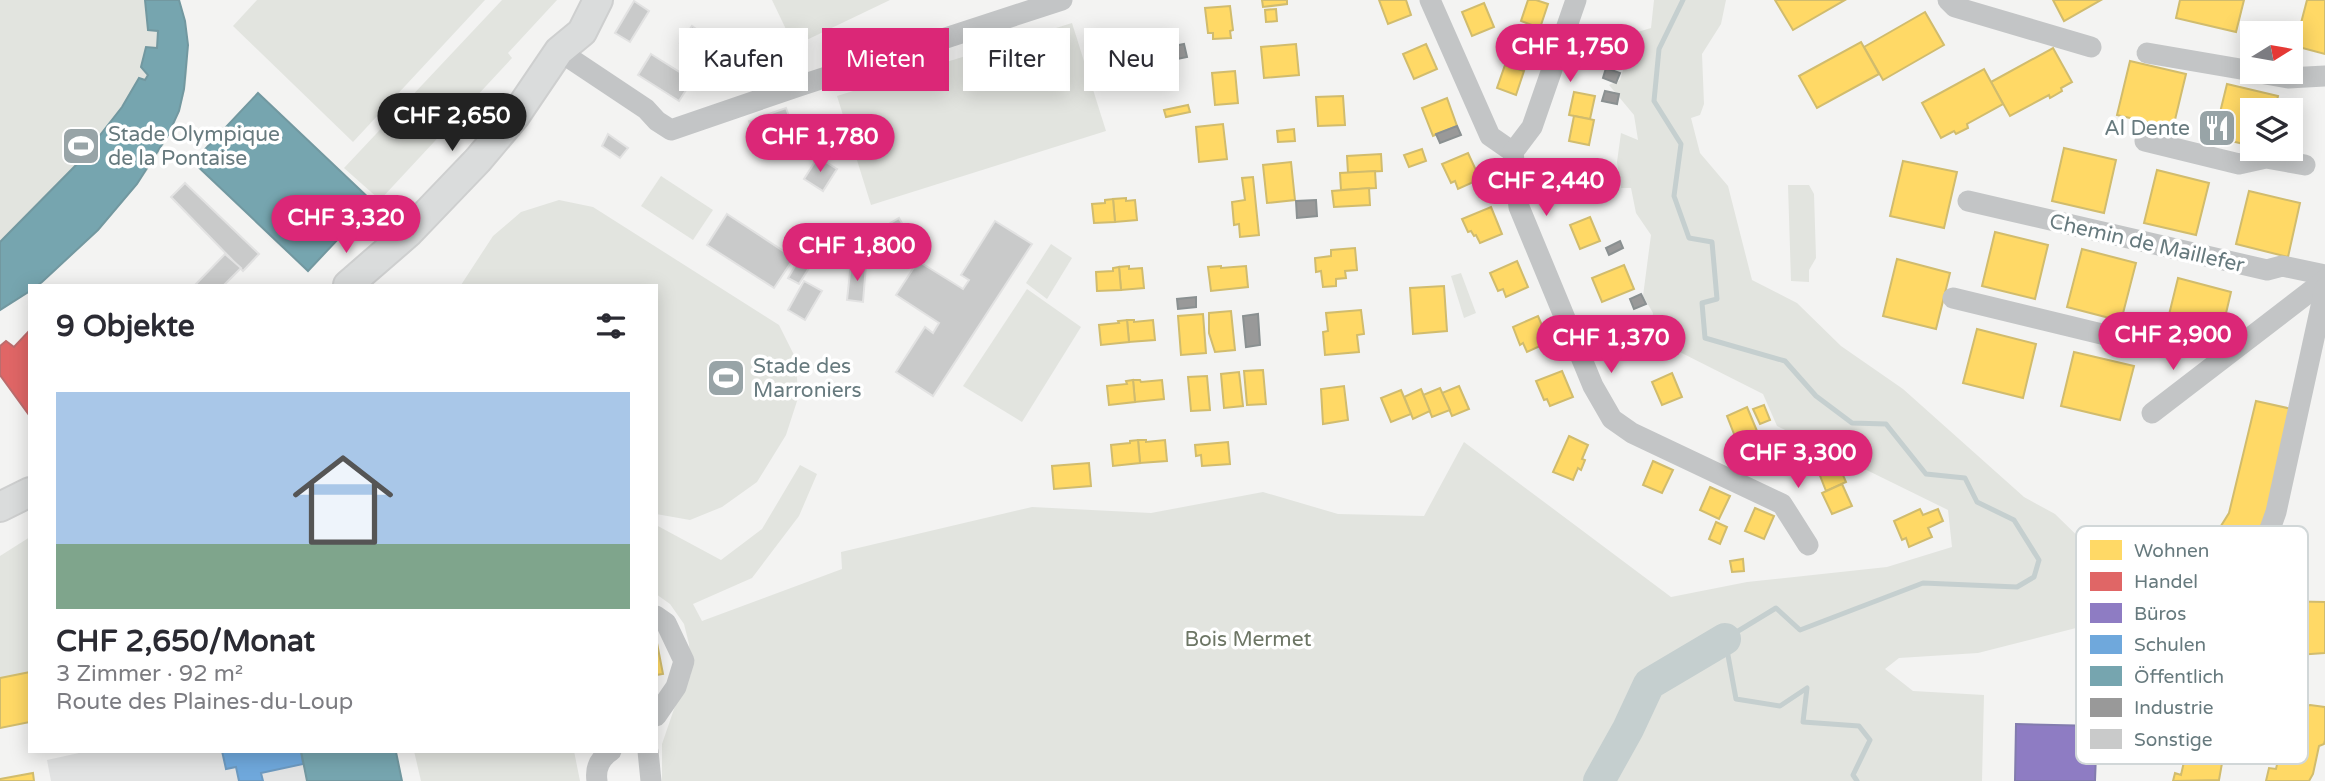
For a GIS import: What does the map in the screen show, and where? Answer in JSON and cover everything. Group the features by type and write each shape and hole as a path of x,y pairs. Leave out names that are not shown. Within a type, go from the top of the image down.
{"main road":[{"path":"559,51 565,23 579,0"},
{"path":"349,284 398,243 478,160 515,117 559,51 582,32 598,0"},
{"path":"0,508 28,493"}],"street":[{"path":"559,51 646,109 657,121 671,130 1062,0"},
{"path":"1430,0 1490,136 1513,152"},
{"path":"1576,0 1532,127 1513,152 1519,207 1593,386 1612,419 1632,433 1782,504 1808,545"},
{"path":"1948,0 1955,7 2091,47"},
{"path":"2147,53 2240,70"},
{"path":"2303,77 2325,76"},
{"path":"2145,141 2238,164 2266,158 2305,165"},
{"name":"Chemin de Maillefer","path":"1968,201 2267,270 2282,266 2325,278"},
{"name":"Chemin de Maillefer","path":"2152,413 2325,278"},
{"path":"2271,526 2325,288"},
{"path":"1953,298 2147,345"},
{"path":"658,617 666,623 684,661 676,687 658,713"},
{"path":"597,781 599,761 609,753"},
{"path":"648,753 651,781"}],"shaded area":[{"path":"79,753 301,753 307,781 51,781 47,760"}],"green space":[{"name":"Stade Olympique de la Pontaise","path":"0,0 179,0 188,56 186,84 169,135 139,182 102,225 39,284 28,284 28,292 0,310"},
{"path":"257,0 485,0 353,142 233,26"},
{"path":"502,0 557,0 508,53 512,58 380,200 344,168"},
{"path":"772,0 890,0 832,28 822,28 822,33 808,39 808,28 785,28"},
{"name":"Bois Mermet","path":"1654,0 1726,0 1721,24 1702,54 1704,104 1700,115 1691,118 1700,153 1728,186 1752,280 1797,303 1841,346 1903,389 2024,497 2055,514 2076,534 2076,628 1978,653 1899,658 1885,669 1913,691 1984,695 1982,781 662,781 662,744 674,709 691,674 689,644 684,624 670,604 658,595 658,526 721,560 762,529 800,465 817,474 799,516 752,578 693,604 702,621 842,569 841,552 1032,507 1151,513 1263,492 1338,514 1424,516 1464,442 1671,597 1747,582 1887,567 1952,547 1948,510 1777,426 1763,394 1650,337 1653,313 1643,296 1651,235 1636,213 1631,188 1621,188 1617,162 1621,133 1638,140 1634,115 1609,85 1620,80 1634,33 1651,28"},
{"path":"1072,23 1084,61 1084,91 1093,91 1106,131 871,205 837,96 853,91 949,91 949,61 963,57 963,91 1070,91 1070,28 1056,28"},
{"path":"661,176 713,210 693,240 641,206"},
{"path":"1788,185 1809,185 1814,194 1816,258 1809,270 1809,282 1791,281"},
{"name":"Stade des Marroniers","path":"559,200 593,207 779,325 796,359 798,398 786,435 757,482 722,507 690,520 658,514 658,284 462,284 493,236 521,212"},
{"path":"1051,244 1072,258 1047,299 1026,283"},
{"path":"1461,273 1476,313 1464,318 1451,276"},
{"path":"1027,289 1081,327 1022,422 963,386"},
{"path":"28,538 28,722 0,728 0,556"},
{"path":"414,753 574,753 580,781 421,781"}],"building: Wohnen":[{"path":"1262,0 1287,0 1287,4 1263,7"},
{"path":"1379,0 1406,0 1411,15 1388,24"},
{"path":"1528,0 1548,4 1540,28 1521,21"},
{"path":"1775,0 1845,0 1793,30"},
{"path":"2053,0 2101,0 2064,21"},
{"path":"2180,0 2244,0 2236,32 2176,18"},
{"path":"2307,0 2325,0 2325,54 2303,48 2302,21"},
{"path":"1484,3 1494,27 1472,36 1462,12"},
{"path":"1230,6 1233,30 1230,31 1231,38 1213,39 1213,33 1208,33 1205,8"},
{"path":"1276,9 1277,21 1266,22 1265,10"},
{"path":"1925,12 1944,45 1883,80 1864,47"},
{"path":"1592,35 1611,41 1604,65 1584,59"},
{"path":"1861,42 1879,74 1817,108 1799,76"},
{"path":"1296,44 1299,75 1264,78 1261,47"},
{"path":"1426,44 1437,69 1414,79 1403,54"},
{"path":"2053,48 2072,82 2050,98 2049,95 2010,116 1991,82"},
{"path":"2130,61 2186,74 2173,128 2117,115"},
{"path":"1505,65 1524,71 1516,95 1497,88"},
{"path":"1984,69 2003,104 1967,124 1968,128 1941,138 1922,103"},
{"path":"1235,71 1238,103 1215,105 1212,73"},
{"path":"2227,84 2278,96 2240,98 2240,143 2214,137"},
{"path":"1574,92 1595,96 1590,119 1569,115"},
{"path":"1343,96 1345,125 1318,126 1316,97"},
{"path":"1447,98 1457,126 1433,136 1422,108"},
{"path":"1188,105 1190,112 1166,117 1164,110"},
{"path":"1574,116 1594,120 1589,145 1569,141"},
{"path":"1223,124 1227,159 1199,162 1196,127"},
{"path":"1294,129 1295,141 1278,142 1277,131"},
{"path":"2064,148 2116,160 2104,213 2052,201"},
{"path":"1422,149 1426,161 1409,167 1404,155"},
{"path":"1468,153 1480,179 1458,189 1455,181 1451,183 1442,164"},
{"path":"1381,154 1382,171 1348,173 1347,156"},
{"path":"1903,161 1957,172 1944,228 1890,216"},
{"path":"1291,162 1295,200 1267,203 1263,165"},
{"path":"2157,170 2209,183 2196,235 2144,223"},
{"path":"1375,171 1376,188 1341,190 1340,173"},
{"path":"1560,172 1582,172 1582,197 1560,198"},
{"path":"1253,177 1259,235 1240,237 1239,224 1234,225 1232,202 1245,200 1242,178"},
{"path":"1369,188 1370,205 1334,207 1332,191"},
{"path":"2249,191 2300,203 2288,257 2236,244"},
{"path":"1126,198 1126,201 1135,200 1137,220 1115,222 1113,199"},
{"path":"1113,199 1115,222 1094,223 1092,204"},
{"path":"1491,207 1502,234 1480,243 1476,235 1468,232 1462,219"},
{"path":"1590,217 1600,241 1580,249 1570,225"},
{"path":"1995,232 2048,245 2035,299 1982,286"},
{"path":"1355,248 1357,270 1345,271 1346,278 1336,279 1336,286 1323,287 1321,271 1316,272 1315,258 1331,256 1331,250"},
{"path":"2082,249 2136,263 2121,321 2067,307"},
{"path":"1897,259 1950,273 1936,329 1883,316"},
{"path":"1517,261 1528,287 1506,297 1503,289 1498,291 1490,273"},
{"path":"1624,265 1634,289 1602,302 1592,278"},
{"path":"1129,266 1129,269 1142,268 1144,288 1121,290 1119,267"},
{"path":"1246,266 1248,287 1211,291 1208,267"},
{"path":"1119,267 1121,290 1097,291 1096,272 1113,271 1113,268"},
{"path":"2178,278 2231,292 2219,343 2165,331"},
{"path":"1444,286 1447,331 1413,334 1410,288"},
{"path":"1361,310 1364,334 1357,335 1359,352 1325,355 1323,332 1328,331 1326,313"},
{"path":"1231,311 1235,350 1215,352 1209,333 1209,313"},
{"path":"1203,314 1206,353 1181,355 1178,316"},
{"path":"1538,316 1549,342 1527,352 1523,343 1520,345 1513,327"},
{"path":"1127,320 1153,320 1155,340 1129,342"},
{"path":"1127,320 1129,342 1101,345 1099,325"},
{"path":"1635,325 1645,349 1625,357 1616,333"},
{"path":"1977,329 2036,344 2023,398 1963,383"},
{"path":"2074,352 2134,366 2120,420 2061,406"},
{"path":"1263,370 1266,404 1247,405 1244,371"},
{"path":"1562,371 1573,397 1550,406 1547,399 1544,400 1536,381"},
{"path":"1239,372 1243,406 1224,408 1221,374"},
{"path":"1672,373 1682,397 1662,405 1652,382"},
{"path":"1207,376 1210,410 1191,411 1188,377"},
{"path":"1133,380 1162,380 1164,399 1135,402"},
{"path":"1133,380 1135,402 1109,405 1107,386 1127,384 1126,381"},
{"path":"1344,386 1348,420 1323,424 1321,389"},
{"path":"1459,386 1469,409 1452,416 1442,393"},
{"path":"1440,388 1450,410 1432,417 1423,395"},
{"path":"1421,389 1430,411 1413,419 1404,397"},
{"path":"1401,390 1411,414 1391,422 1381,398"},
{"path":"2256,401 2292,409 2263,526 2221,526 2229,513"},
{"path":"1764,405 1770,420 1760,424 1753,409"},
{"path":"1747,407 1757,431 1736,439 1727,416"},
{"path":"1752,432 1761,454 1742,462 1732,441"},
{"path":"1569,436 1588,445 1581,470 1578,468 1573,480 1553,472"},
{"path":"1138,440 1165,440 1167,461 1140,463"},
{"path":"1138,440 1140,463 1113,466 1111,445"},
{"path":"1228,442 1230,464 1202,466 1201,455 1196,456 1195,445"},
{"path":"1836,459 1846,482 1826,491 1817,468"},
{"path":"1653,461 1673,470 1662,493 1643,485"},
{"path":"1089,463 1091,486 1054,489 1052,466"},
{"path":"1842,484 1852,506 1832,514 1822,493"},
{"path":"1710,487 1730,496 1719,519 1700,510"},
{"path":"1755,508 1774,516 1764,539 1745,531"},
{"path":"1920,509 1923,515 1938,509 1943,521 1928,528 1932,537 1909,547 1906,538 1902,540 1894,521"},
{"path":"1716,522 1727,527 1720,544 1709,539"},
{"path":"1743,559 1744,571 1732,572 1730,561"},
{"path":"2308,602 2325,602 2325,653 2308,654"},
{"path":"658,648 663,674 658,675"},
{"path":"28,672 28,722 0,728 0,678"},
{"path":"2308,706 2325,707 2325,740 2324,744 2319,746 2313,774 2309,781 2266,781 2269,768 2276,769 2277,764 2308,764"},
{"path":"2183,764 2222,764 2219,780 2173,781 2175,773 2181,775"},
{"path":"33,773 34,781 0,781 0,779"}],"building: Handel":[{"path":"28,332 28,414 0,375 0,346 6,341 14,347"}],"building: Büros":[{"path":"2016,724 2076,725 2076,764 2096,764 2095,781 2015,781"}],"building: Schulen":[{"path":"222,753 301,753 303,764 261,773 263,781 239,781 236,767 226,769"}],"building: Öffentlich":[{"path":"145,0 179,0 188,45 184,89 179,111 168,135 137,184 98,230 42,282 28,284 28,292 0,310 0,242 79,162 122,107 139,78 145,80 148,75 141,67 146,47 157,48 158,31 148,30"},
{"path":"258,93 373,202 308,271 193,162"},
{"path":"301,753 396,753 402,781 307,781"}],"building: Industrie":[{"path":"1184,44 1187,57 1179,59 1179,45"},
{"path":"1606,68 1620,73 1616,83 1603,78"},
{"path":"1605,91 1619,94 1617,104 1602,101"},
{"path":"1457,126 1461,135 1440,143 1436,134"},
{"path":"1316,200 1317,216 1297,218 1296,201"},
{"path":"1620,241 1623,248 1609,255 1606,248"},
{"path":"1641,294 1646,304 1634,309 1630,299"},
{"path":"1196,297 1196,307 1178,309 1177,299"},
{"path":"1258,314 1260,345 1246,347 1243,316"}],"building: Sonstige":[{"path":"634,1 649,11 630,42 615,33"},
{"path":"651,54 679,72 679,91 686,91 679,101 638,75"},
{"path":"786,108 796,136 758,149 749,121"},
{"path":"608,134 628,148 620,158 602,146"},
{"path":"818,157 837,169 823,191 804,179"},
{"path":"185,183 259,254 243,271 171,197"},
{"path":"727,214 794,258 774,288 707,245"},
{"path":"899,218 907,232 875,251 867,237"},
{"path":"995,221 1032,244 933,396 896,372 925,327 933,333 939,323 896,295 918,261 963,289 969,280 961,275"},
{"path":"225,254 241,268 225,284 196,284"},
{"path":"798,261 809,268 799,284 788,278"},
{"path":"851,263 866,265 863,302 847,300"},
{"path":"804,281 822,291 805,320 788,310"}],"waterway":[{"path":"1683,0 1659,49 1654,101 1681,144 1674,196 1689,238 1712,242 1717,299 1702,303 1705,338 1785,361 1816,396 1852,423 1886,424 1926,474 1965,478 1977,502 2014,520 2039,560 2034,577 2017,587 1923,583 1800,630 1776,608 1725,639 1736,699 1780,706 1807,688 1803,722 1859,726 1870,740 1853,775 1857,781"},
{"path":"1599,781 1649,684 1725,639"}],"place":[{"name":"Al Dente","path":"2217,128"},
{"name":"Stade Olympique de la Pontaise","path":"81,146"},
{"name":"Stade des Marroniers","path":"726,378"}]}
